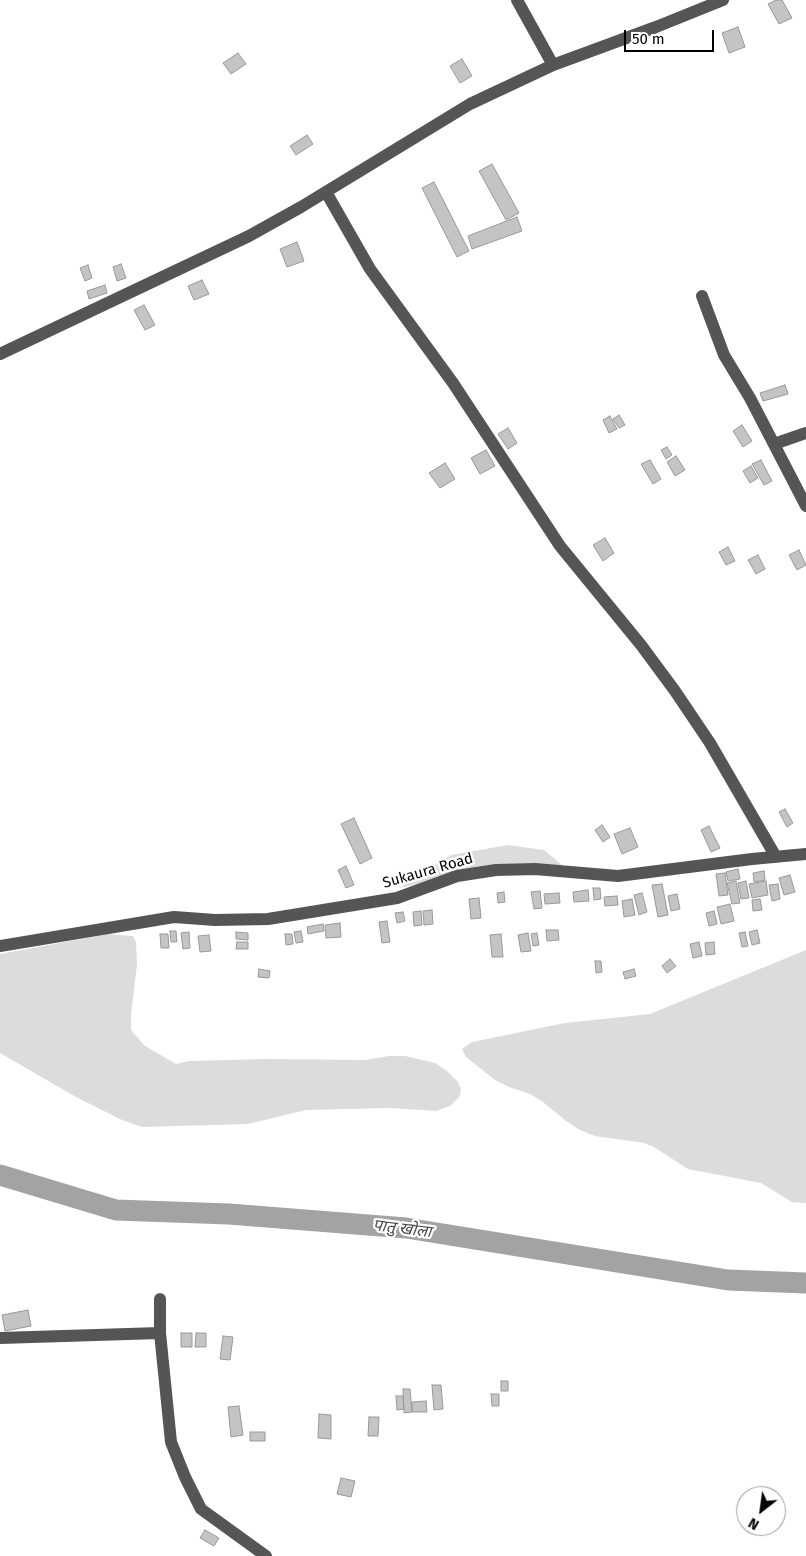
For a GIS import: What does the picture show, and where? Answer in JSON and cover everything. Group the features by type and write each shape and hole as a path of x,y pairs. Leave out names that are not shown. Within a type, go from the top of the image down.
{"street":[{"path":"517,0 553,65"},
{"path":"0,354 249,236 326,192 470,104 553,65 723,0"},
{"path":"326,192 370,269 453,383 560,546 641,645 680,699 710,744 776,857"},
{"path":"702,296 724,355 750,398 806,506"},
{"path":"774,444 806,433"},
{"name":"Sukaura Road","path":"0,946 174,917 215,920 268,918 398,898 457,876 496,870 535,869 618,876 806,854"},
{"path":"160,1299 160,1333 171,1442 201,1509 266,1556"},
{"path":"0,1338 160,1333"}],"shaded area":[{"path":"508,845 544,850 562,865 423,883 399,888 451,855"},
{"path":"109,934 133,936 136,942 137,964 131,1030 145,1046 176,1064 189,1061 267,1059 365,1060 389,1056 405,1056 435,1063 447,1071 458,1082 461,1089 460,1096 450,1106 436,1111 390,1108 306,1110 248,1124 142,1127 122,1120 76,1097 0,1053 0,954"},
{"path":"806,950 806,1203 792,1202 761,1183 688,1169 644,1143 595,1136 580,1130 530,1094 495,1080 466,1057 462,1049 472,1042 565,1023 650,1014"}],"building":[{"path":"776,0 782,0 792,18 779,24 768,4"},
{"path":"738,27 745,47 729,53 722,33"},
{"path":"238,53 246,64 231,74 223,63"},
{"path":"462,59 472,76 460,83 450,66"},
{"path":"307,135 313,144 296,155 290,146"},
{"path":"492,164 519,213 506,220 479,171"},
{"path":"434,182 469,251 457,257 422,188"},
{"path":"517,217 522,231 472,249 468,236"},
{"path":"297,242 304,261 287,267 280,249"},
{"path":"121,264 126,278 117,281 113,267"},
{"path":"88,265 92,278 85,281 80,268"},
{"path":"202,280 209,294 194,300 188,286"},
{"path":"105,285 107,293 89,299 87,291"},
{"path":"144,305 155,325 145,330 134,310"},
{"path":"785,385 788,394 763,401 760,393"},
{"path":"619,415 625,425 619,428 613,419"},
{"path":"610,416 617,429 609,433 603,420"},
{"path":"742,425 752,441 743,447 733,431"},
{"path":"508,428 517,443 508,449 498,434"},
{"path":"667,447 672,455 666,459 661,450"},
{"path":"486,450 495,466 480,474 471,458"},
{"path":"676,456 685,470 675,476 667,462"},
{"path":"650,460 661,479 653,484 641,464"},
{"path":"761,460 772,481 764,485 752,464"},
{"path":"445,463 455,479 440,488 429,473"},
{"path":"751,466 758,478 750,483 743,471"},
{"path":"605,538 614,553 603,561 593,545"},
{"path":"728,547 735,561 726,565 719,552"},
{"path":"799,550 806,565 797,570 789,555"},
{"path":"758,555 765,569 756,574 748,560"},
{"path":"785,809 793,823 787,827 779,812"},
{"path":"354,818 372,858 360,864 341,824"},
{"path":"602,825 610,837 603,842 595,830"},
{"path":"709,826 720,848 711,852 701,830"},
{"path":"630,828 638,847 622,854 614,834"},
{"path":"346,866 354,885 346,888 338,870"},
{"path":"738,869 740,879 728,881 726,872"},
{"path":"764,871 765,880 754,882 753,873"},
{"path":"725,873 728,895 719,896 716,874"},
{"path":"790,875 795,892 784,895 779,878"},
{"path":"736,881 740,903 732,904 727,883"},
{"path":"746,881 749,898 741,899 738,883"},
{"path":"766,881 768,895 752,898 749,884"},
{"path":"662,884 668,915 658,917 652,885"},
{"path":"778,884 780,899 772,901 769,885"},
{"path":"593,888 600,888 601,899 594,900"},
{"path":"588,890 589,901 574,902 573,892"},
{"path":"540,891 542,908 534,909 531,892"},
{"path":"504,892 505,902 498,903 497,893"},
{"path":"559,893 560,903 545,904 544,894"},
{"path":"642,893 647,912 639,915 634,895"},
{"path":"677,894 680,909 671,911 668,896"},
{"path":"617,896 618,905 605,906 604,897"},
{"path":"479,898 481,918 471,919 469,899"},
{"path":"632,899 635,915 624,917 622,901"},
{"path":"760,899 762,910 753,911 752,900"},
{"path":"730,904 734,921 721,924 717,907"},
{"path":"432,910 433,924 424,925 423,911"},
{"path":"421,911 422,925 414,926 413,912"},
{"path":"714,911 717,924 709,926 706,913"},
{"path":"403,912 405,921 397,923 395,913"},
{"path":"387,921 390,942 382,943 379,922"},
{"path":"340,923 341,937 326,938 325,925"},
{"path":"323,924 324,931 308,934 307,927"},
{"path":"546,930 558,930 559,940 547,941"},
{"path":"757,930 760,943 752,945 749,932"},
{"path":"170,931 176,931 177,942 171,942"},
{"path":"301,931 303,942 296,943 294,932"},
{"path":"189,932 190,948 183,949 181,933"},
{"path":"236,932 248,933 248,940 236,939"},
{"path":"745,932 748,946 742,947 739,933"},
{"path":"528,933 531,951 521,952 518,935"},
{"path":"537,933 539,945 533,946 531,934"},
{"path":"160,934 168,934 169,948 161,948"},
{"path":"285,934 292,934 293,944 286,945"},
{"path":"501,934 503,957 492,957 490,935"},
{"path":"209,935 211,951 200,952 198,936"},
{"path":"237,942 248,942 248,949 236,949"},
{"path":"699,942 702,956 693,958 690,944"},
{"path":"714,942 715,954 706,955 705,943"},
{"path":"670,959 676,966 667,973 662,966"},
{"path":"595,961 601,961 602,972 596,973"},
{"path":"259,969 270,971 269,978 258,977"},
{"path":"634,969 636,976 625,979 623,972"},
{"path":"28,1310 31,1326 5,1331 2,1315"},
{"path":"181,1333 192,1333 192,1347 181,1347"},
{"path":"196,1333 206,1333 206,1347 195,1347"},
{"path":"223,1336 233,1337 230,1360 220,1359"},
{"path":"501,1381 508,1381 508,1391 501,1391"},
{"path":"432,1385 441,1385 443,1409 434,1410"},
{"path":"403,1389 410,1389 412,1412 404,1413"},
{"path":"491,1394 499,1394 499,1406 492,1406"},
{"path":"396,1396 403,1396 404,1409 397,1410"},
{"path":"426,1401 427,1412 412,1412 412,1402"},
{"path":"239,1406 243,1435 231,1437 228,1407"},
{"path":"319,1414 331,1415 331,1439 318,1438"},
{"path":"369,1417 379,1417 378,1436 368,1436"},
{"path":"250,1432 265,1432 265,1441 250,1441"},
{"path":"341,1478 355,1481 351,1497 337,1494"},
{"path":"205,1530 219,1538 214,1546 200,1538"}],"waterway":[{"name":"पातु खोला","path":"0,1175 116,1210 229,1214 406,1228 728,1280 806,1283"}]}
